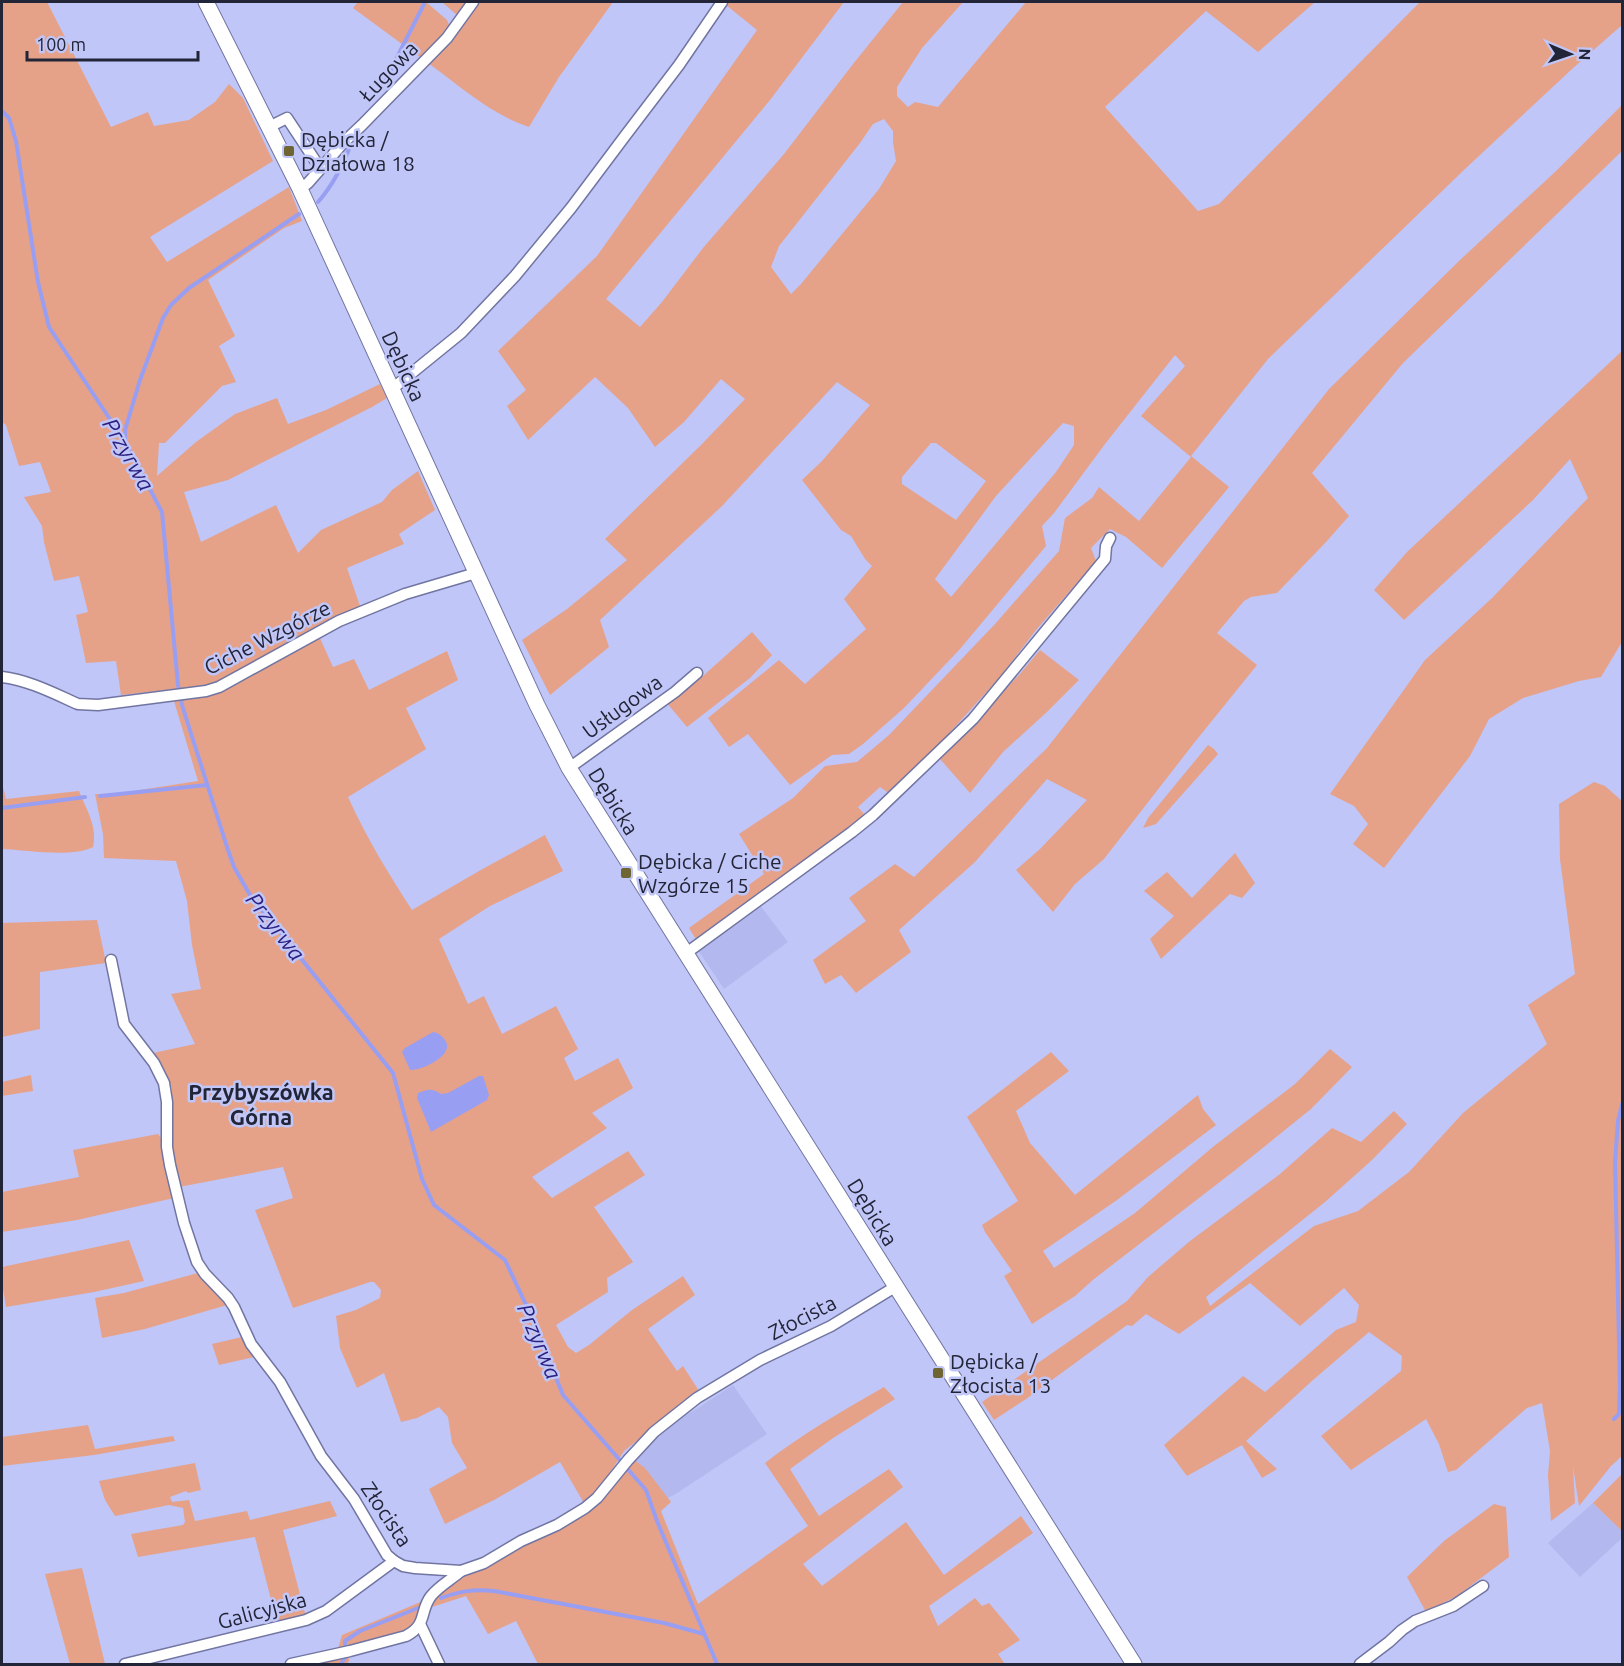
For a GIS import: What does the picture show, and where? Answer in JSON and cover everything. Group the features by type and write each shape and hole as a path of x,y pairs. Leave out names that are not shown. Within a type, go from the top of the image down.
{"street":[{"name":"Dębicka","path":"206,2 300,189 537,705 569,768 1134,1665"},
{"name":"Ługowa","path":"300,189 447,38 473,2"},
{"path":"392,389 461,333 515,276 679,65 722,2"},
{"path":"269,127 287,118 320,168"},
{"path":"685,954 873,815 973,719 1105,559 1106,546 1110,538"},
{"name":"Ciche Wzgórze","path":"2,676 34,685 85,705 206,691 237,679 319,631 372,607 415,591 476,573"},
{"name":"Usługowa","path":"569,768 675,692 697,673"},
{"name":"Złocista","path":"111,960 124,1024 154,1063 164,1083 169,1161 184,1223 197,1262 234,1307 251,1344 280,1382 321,1456 354,1499 387,1555 403,1566 461,1571 484,1563 520,1541 557,1526 597,1498 654,1432 697,1398 760,1360 831,1326 895,1287"},
{"name":"Galicyjska","path":"125,1665 306,1620 326,1611 393,1561"},
{"path":"291,1665 406,1636 420,1624 429,1598 461,1571"},
{"path":"1360,1665 1415,1621 1453,1606 1483,1586"},
{"path":"420,1624 439,1665"}],"shaded area":[{"path":"2,2 47,2 111,127 148,112 154,126 189,120 215,102 229,84 243,98 273,161 150,237 167,262 289,187 302,221 284,228 208,280 235,336 219,346 236,382 222,386 165,443 159,443 157,476 196,442 235,414 277,398 288,424 326,410 380,384 387,398 228,480 184,492 201,542 276,505 298,553 321,530 382,502 392,490 418,471 435,510 399,534 404,544 347,568 361,609 326,622 287,642 236,675 212,685 121,695 116,661 86,663 76,615 88,612 79,576 54,581 42,526 24,497 51,492 40,462 19,466 6,425 2,422"},
{"path":"358,2 426,2 447,20 450,27 421,58 353,8"},
{"path":"442,2 467,2 458,16"},
{"path":"479,2 613,2 559,77 529,127 489,108 428,63 449,42"},
{"path":"728,2 844,2 770,100 606,299 640,327 703,248 784,154 903,2 963,2 922,48 897,87 897,96 908,107 915,102 938,107 1026,2 1315,2 1258,52 1206,11 1105,107 1198,211 1219,204 1420,2 1622,2 1622,25 1465,169 1268,359 1191,456 1229,487 1162,568 1126,537 1110,529 1091,548 1096,561 1036,630 1000,677 933,751 890,794 880,787 858,807 864,814 863,819 697,941 689,928 764,874 739,834 793,798 825,766 857,762 889,735 995,624 1059,551 1065,518 1092,498 1099,487 1139,521 1191,457 1141,416 1185,366 1175,355 1042,526 1046,546 960,649 904,708 863,744 849,754 832,755 790,785 748,734 729,747 708,718 779,660 805,684 866,629 844,599 872,566 851,536 841,530 802,480 822,461 870,405 837,382 722,506 600,620 609,647 550,695 522,640 567,609 627,560 605,539 745,399 721,379 684,422 655,447 628,408 595,377 528,440 507,406 526,390 498,351 597,256 757,30 726,5","holes":["884,119 893,131 896,161 879,189 791,294 771,267 779,246 873,124","1063,423 1074,426 1074,445 1056,472 951,597 935,579 996,496","931,443 936,443 986,481 956,520 902,484 902,477"]},
{"path":"1622,105 1622,151 1403,363 1312,473 1349,516 1277,593 1251,597 1244,601 1217,633 1257,665 1104,859 1075,884 1053,912 1016,870 1040,849 1087,800 1047,779 975,862 899,930 911,952 856,993 841,975 825,984 813,960 866,921 849,898 895,864 914,877 1047,748 1329,389"},
{"path":"1622,351 1622,642 1601,677 1579,681 1523,698 1489,719 1470,756 1384,868 1353,844 1368,824 1354,806 1330,794 1425,660 1492,598 1588,498 1570,459 1533,500 1404,620 1374,590 1407,552"},
{"path":"752,632 772,655 750,678 687,727 666,702 703,676"},
{"path":"319,636 333,667 354,659 369,690 447,651 458,680 406,708 426,749 348,797 378,855 412,910 545,835 563,871 490,906 439,939 468,1004 484,996 502,1034 556,1006 578,1049 564,1058 575,1081 618,1058 633,1088 592,1113 607,1128 532,1177 552,1198 628,1151 645,1175 594,1207 633,1262 607,1278 608,1292 556,1325 568,1347 576,1353 632,1310 683,1276 695,1295 648,1329 677,1371 683,1366 699,1391 624,1451 598,1491 584,1503 560,1462 494,1500 445,1524 429,1489 467,1468 452,1443 448,1417 439,1407 417,1418 401,1422 384,1373 357,1388 340,1348 336,1316 356,1310 380,1298 381,1290 374,1282 370,1282 293,1308 255,1210 293,1198 283,1167 179,1187 172,1141 172,1088 153,1053 195,1044 171,994 201,989 192,945 187,901 176,861 104,858 103,834 95,794 114,794 198,781 175,698 232,685 252,676"},
{"path":"1040,650 1079,680 1003,752 970,793 940,759"},
{"path":"1208,745 1218,754 1156,824 1143,828 1148,818"},
{"path":"1594,782 1605,786 1622,801 1622,1456 1611,1466 1579,1506 1573,1466 1575,1503 1551,1521 1548,1475 1550,1451 1542,1403 1527,1408 1456,1470 1448,1472 1439,1444 1426,1419 1351,1470 1321,1436 1401,1371 1402,1356 1369,1332 1246,1441 1277,1469 1262,1478 1242,1445 1187,1476 1164,1445 1243,1376 1265,1392 1336,1330 1356,1322 1359,1305 1344,1288 1300,1326 1250,1283 1179,1334 1146,1314 1132,1326 1127,1325 994,1420 982,1402 1127,1301 1148,1277 1190,1241 1280,1174 1332,1128 1361,1142 1394,1111 1407,1124 1372,1160 1325,1202 1206,1297 1210,1306 1314,1226 1358,1211 1409,1172 1463,1113 1547,1044 1528,1005 1575,974 1560,859 1559,804"},
{"path":"2,783 6,799 79,791 93,825 93,847 61,853 2,849"},
{"path":"1235,853 1255,883 1242,898 1230,894 1161,959 1150,939 1174,916 1144,891 1167,872 1192,898"},
{"path":"760,905 788,942 724,989 698,950"},
{"path":"97,920 106,963 40,972 40,1029 2,1037 2,923"},
{"path":"433,1032 445,1040 446,1051 429,1065 410,1070 402,1052"},
{"path":"1330,1049 1352,1067 1311,1109 1075,1296 1032,1324 1004,1276 1012,1271 982,1225 1018,1201 967,1117 1051,1052 1069,1071 1016,1111 1030,1143 1075,1195 1198,1095 1203,1109 1216,1125 1117,1200 1043,1251 1054,1268 1135,1213 1214,1146 1295,1084"},
{"path":"31,1075 33,1091 2,1096 2,1082"},
{"path":"483,1076 489,1095 487,1100 431,1132 417,1098 418,1093 430,1090 441,1094 448,1093"},
{"path":"158,1134 161,1138 174,1198 77,1220 2,1232 2,1192 79,1177 73,1150"},
{"path":"129,1240 144,1281 6,1307 2,1267"},
{"path":"198,1273 222,1296 227,1305 145,1329 102,1338 95,1298 124,1293"},
{"path":"242,1337 254,1357 219,1365 212,1344"},
{"path":"733,1385 767,1434 667,1498 634,1460 674,1422"},
{"path":"884,1387 895,1399 833,1438 790,1469 819,1516 889,1469 903,1487 803,1564 822,1586 906,1522 944,1575 1021,1516 1033,1533 929,1606 938,1626 975,1598 982,1606 989,1603 1020,1640 998,1654 1005,1664 538,1664 516,1621 488,1634 466,1596 432,1607 439,1593 463,1576 590,1510 607,1495 634,1460 645,1468 671,1502 661,1511 698,1604 808,1526 765,1463 808,1432"},
{"path":"88,1425 95,1449 173,1436 175,1441 94,1455 2,1466 2,1437"},
{"path":"195,1463 201,1490 188,1493 186,1491 170,1497 172,1502 189,1500 195,1521 247,1511 250,1520 330,1501 337,1516 283,1530 306,1617 277,1623 255,1537 138,1557 131,1534 183,1525 185,1522 183,1508 169,1505 115,1516 105,1500 99,1481"},
{"path":"1622,1474 1622,1531 1593,1503"},
{"path":"1593,1503 1622,1531 1622,1538 1580,1577 1548,1543"},
{"path":"1494,1504 1506,1507 1509,1557 1457,1596 1426,1612 1407,1577 1444,1541"},
{"path":"82,1568 105,1664 70,1664 45,1574"},
{"path":"423,1601 416,1622 406,1631 388,1638 338,1649 342,1635"},
{"path":"349,1655 347,1664 311,1664"}],"waterway":[{"path":"381,89 424,4"},
{"name":"Przyrwa","path":"2,111 9,118 16,141 38,282 49,327 125,442 162,512 178,685 182,705 234,867 250,895 393,1073 422,1179 434,1205 505,1260 563,1395 646,1490 717,1664"},
{"path":"318,202 336,176 350,147"},
{"path":"125,441 125,430 140,380 163,318 171,305 189,288 299,214"},
{"path":"100,796 207,785"},
{"path":"2,808 85,797"},
{"path":"1614,1419 1619,1414 1620,1387 1615,1162 1618,1121 1622,1104"},
{"path":"441,1598 467,1591 494,1591 664,1623 704,1634"},
{"path":"345,1648 345,1641 360,1631 418,1608"},
{"path":"341,1664 345,1658"}],"place":[{"name":"Dębicka / Działowa 18","path":"289,151"},
{"name":"Dębicka / Ciche Wzgórze 15","path":"626,873"},
{"name":"Dębicka / Złocista 13","path":"938,1373"}],"district":[{"name":"Przybyszówka Górna","path":"261,1104"}]}
